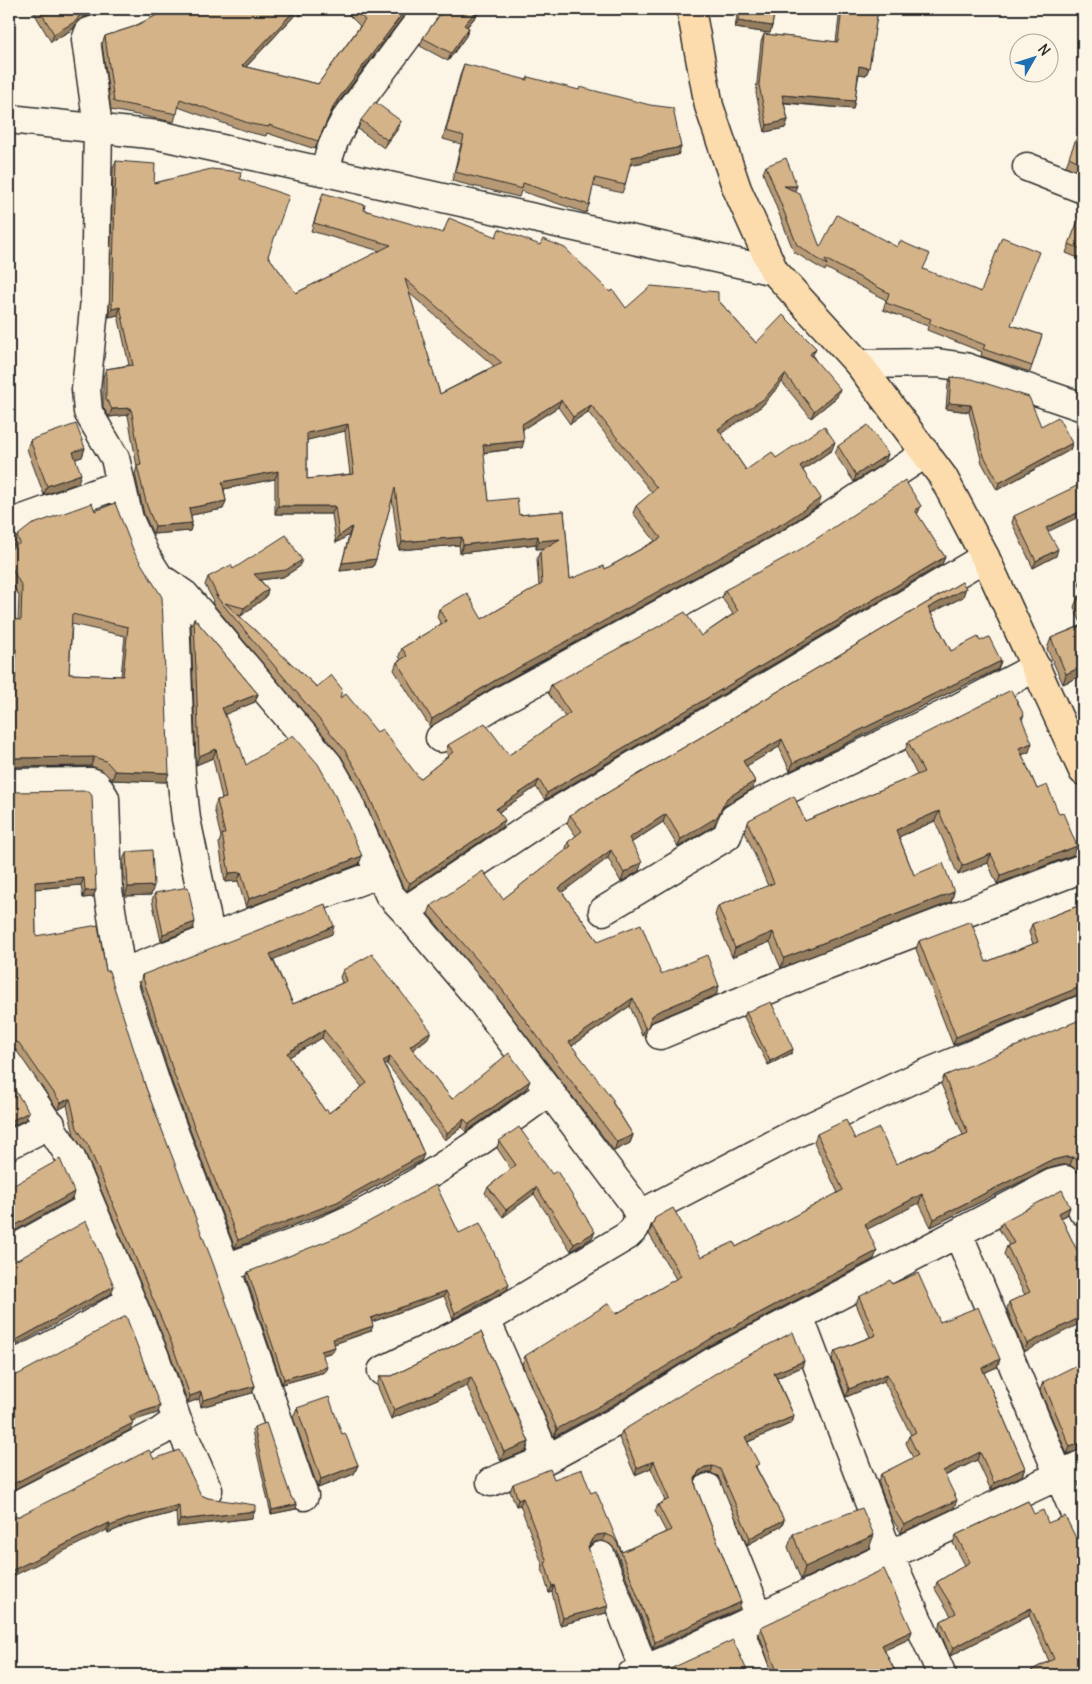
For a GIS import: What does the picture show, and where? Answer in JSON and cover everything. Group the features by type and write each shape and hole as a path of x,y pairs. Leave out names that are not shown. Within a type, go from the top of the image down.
{"main road":[{"path":"691,9 709,106 737,189 774,271 859,364 943,477 985,556 1036,667 1077,740 1083,771"}],"street":[{"path":"146,9 122,21 89,32 86,40 98,127 95,298 86,389 88,412 115,458 129,519 144,555 159,577 185,595 328,764 344,792 378,874 389,894 482,1002 631,1200 639,1215 636,1228 628,1236 486,1320 382,1371"},
{"path":"324,171 334,141 345,120 428,9"},
{"path":"9,119 98,127 158,135 774,271"},
{"path":"1027,167 1083,189"},
{"path":"859,364 937,362 965,368 1083,407"},
{"path":"440,738 499,702 790,543 926,453"},
{"path":"9,530 20,520 121,484"},
{"path":"405,911 532,826 985,556"},
{"path":"174,587 181,774 186,819 211,939"},
{"path":"603,911 727,836 733,819 755,805 947,713 1036,667"},
{"path":"9,783 91,782 96,784 105,798 108,890 121,973 158,1090 226,1268 304,1496"},
{"path":"660,1035 811,972 1083,868"},
{"path":"121,973 211,939 305,900 378,874"},
{"path":"639,1215 790,1136 915,1078 1083,1009"},
{"path":"9,1064 51,1124 71,1158 90,1207 155,1357 178,1420 208,1490"},
{"path":"226,1268 326,1230 376,1206 474,1147 550,1091"},
{"path":"9,1145 51,1124"},
{"path":"491,1482 547,1459 621,1419 716,1360 1053,1183 1065,1180 1072,1188 1083,1211"},
{"path":"9,1252 90,1207"},
{"path":"958,1233 1071,1469 1083,1533"},
{"path":"9,1367 76,1333 130,1300"},
{"path":"799,1316 889,1556 942,1675"},
{"path":"486,1320 547,1459"},
{"path":"9,1509 160,1432 178,1420"},
{"path":"601,1556 637,1672 749,1622 1071,1469"},
{"path":"708,1488 749,1622 758,1675"}],"building":[{"path":"39,9 88,9 81,13 76,21 54,34"},
{"path":"162,9 296,9 242,66 318,84 365,20 354,9 406,9 335,103 318,141 269,125 269,127 251,124 180,99 177,114 114,102 105,36 133,27 157,15"},
{"path":"444,9 478,9 464,25 469,28 451,53 423,38"},
{"path":"740,9 775,9 772,26 738,21"},
{"path":"842,9 878,9 869,68 859,66 855,101 782,95 788,120 767,125 759,85 764,34 838,42"},
{"path":"464,64 527,80 528,77 579,90 580,87 650,105 673,108 681,147 632,157 625,185 595,178 589,205 523,183 522,189 455,172 464,136 446,131"},
{"path":"375,102 401,121 387,140 361,120"},
{"path":"1083,122 1083,164 1069,157"},
{"path":"786,158 797,186 784,186 800,194 820,247 837,215 897,247 900,241 930,254 923,269 981,292 1002,237 1039,252 1011,325 1042,335 1032,366 983,349 985,345 929,323 931,319 886,303 889,293 825,259 827,265 797,245 766,166"},
{"path":"116,161 155,164 154,183 211,169 241,172 240,179 289,196 268,256 296,293 391,245 314,223 323,193 365,205 364,210 443,233 449,218 496,237 499,229 540,245 543,239 565,248 610,292 613,290 626,308 651,286 718,292 718,300 756,343 783,315 816,348 810,354 840,389 814,411 785,374 765,398 718,429 746,470 772,452 776,458 824,426 835,442 800,466 821,498 785,522 494,681 432,719 397,662 407,656 402,648 446,621 439,609 467,593 482,619 542,584 540,551 560,539 539,541 538,536 463,545 462,537 402,542 395,488 376,559 342,563 352,527 339,536 335,506 278,506 278,471 222,482 226,501 189,508 192,523 155,526 147,506 137,466 141,465 131,408 112,409 106,399 106,369 133,365 120,307 112,309","holes":["405,279 502,363 440,394","561,400 573,417 591,405 657,488 636,506 661,538 605,569 604,566 570,579 564,511 519,515 517,498 489,501 483,445 524,441 522,424","348,424 354,474 307,479 307,433"]},
{"path":"1083,208 1083,250 1069,244"},
{"path":"951,377 972,379 1029,397 1041,426 1058,417 1072,443 999,483 984,456 971,405 949,403"},
{"path":"76,424 85,448 73,452 81,474 47,486 30,440"},
{"path":"868,425 888,454 856,475 838,446"},
{"path":"905,480 921,506 915,510 945,557 547,793 539,780 496,809 505,820 410,883 405,878 361,778 344,749 215,595 218,597 208,577 231,565 233,569 286,535 302,560 286,570 254,574 268,589 244,608 225,603 317,687 331,675 342,689 340,698 346,694 377,732 382,729 420,779 453,752 448,745 485,723 509,755 570,713 551,685 685,612 701,636 738,611 725,590 801,549"},
{"path":"1083,483 1083,510 1046,528 1058,549 1036,561 1014,516"},
{"path":"92,503 95,511 115,503 134,552 162,597 169,773 115,771 106,761 94,757 9,759 9,690 15,690 16,649 9,649 9,619 21,620 22,587 9,563 9,550 20,543 17,536 31,525","holes":["72,614 128,627 123,676 69,674"]},
{"path":"962,582 966,588 928,608 951,651 978,637 980,641 989,637 1001,661 793,763 782,739 743,761 755,781 727,798 717,817 681,839 666,814 629,838 642,862 624,873 611,850 559,888 598,941 641,924 661,974 707,955 719,986 657,1012 651,1017 648,1027 645,1028 633,998 569,1042 614,1101 612,1102 633,1135 617,1142 498,984 431,906 483,871 503,899 571,846 568,842 582,831 570,815"},
{"path":"1083,594 1083,610 1078,597"},
{"path":"194,618 258,694 222,708 246,765 293,735 318,764 333,791 362,856 249,899 241,872 229,873 222,834 225,834 217,800 226,798 216,749 199,756"},
{"path":"1083,625 1083,666 1066,674 1051,638"},
{"path":"1011,690 1024,715 1021,717 1032,743 1019,748 1037,789 1047,785 1059,814 1063,813 1077,846 1001,875 991,854 962,866 939,811 896,830 914,875 943,863 954,892 784,958 773,932 735,948 718,906 774,883 748,823 749,820 794,796 805,821 924,772 908,742"},
{"path":"9,791 89,791 92,796 96,890 85,891 84,878 35,882 36,936 98,925 106,971 109,971 146,1088 214,1266 255,1386 203,1400 201,1392 190,1396 172,1344 88,1145 77,1128 70,1098 61,1103 19,1043 9,1042"},
{"path":"152,850 154,886 128,887 126,852"},
{"path":"188,887 195,922 163,934 155,893"},
{"path":"325,904 334,926 270,954 293,1004 347,981 343,970 372,954 431,1031 410,1046 452,1099 509,1053 530,1081 469,1124 464,1119 447,1133 390,1057 383,1061 424,1154 337,1202 238,1240 175,1077 142,975","holes":["324,1030 367,1083 329,1113 327,1109 325,1111 287,1053"]},
{"path":"1083,904 1083,986 956,1037 919,941 971,921 986,962 1038,942 1032,924"},
{"path":"771,1002 793,1049 770,1061 746,1012"},
{"path":"1082,1019 1083,1166 1073,1157 1049,1161 934,1219 922,1194 865,1224 877,1251 712,1338 616,1397 557,1429 525,1356 609,1303 616,1314 681,1276 652,1226 655,1218 673,1208 701,1257 734,1242 736,1247 843,1190 817,1134 846,1120 855,1139 879,1128 896,1164 968,1133 944,1076"},
{"path":"9,1081 29,1112 9,1122"},
{"path":"519,1127 552,1174 557,1171 595,1232 574,1244 536,1187 506,1210 488,1187 516,1165 499,1141"},
{"path":"60,1159 74,1192 9,1229 9,1188"},
{"path":"436,1185 459,1233 480,1223 509,1284 455,1313 446,1291 371,1318 373,1326 333,1339 335,1347 321,1351 327,1367 284,1379 248,1272 350,1232"},
{"path":"1062,1190 1070,1207 1059,1213 1083,1263 1083,1316 1027,1344 1009,1302 1030,1292 1007,1246 1014,1243 1002,1222"},
{"path":"86,1221 114,1286 9,1344 9,1260 19,1259"},
{"path":"918,1273 940,1322 978,1307 1000,1359 982,1368 1025,1468 994,1483 980,1452 943,1471 957,1500 904,1525 894,1509 881,1474 918,1455 909,1436 916,1432 887,1374 849,1389 835,1351 876,1335 859,1297 890,1280 892,1284"},
{"path":"126,1316 160,1406 129,1416 133,1423 9,1486 9,1375 19,1374"},
{"path":"481,1332 529,1442 504,1452 471,1377 394,1410 380,1376 392,1376"},
{"path":"793,1332 804,1361 774,1373 794,1416 745,1437 759,1464 755,1466 784,1520 750,1538 720,1469 713,1466 705,1467 699,1471 695,1479 696,1487 741,1602 655,1642 618,1544 613,1537 605,1534 597,1535 592,1539 588,1547 608,1606 563,1618 554,1585 552,1586 545,1563 547,1562 523,1498 518,1500 513,1484 550,1469 554,1479 582,1469 591,1493 596,1491 622,1552 671,1530 658,1505 669,1499 654,1461 637,1468 622,1431 726,1367"},
{"path":"1083,1362 1083,1442 1070,1447 1043,1382"},
{"path":"329,1397 342,1434 345,1433 358,1465 321,1479 297,1408"},
{"path":"266,1423 291,1497 297,1504 272,1510 254,1427"},
{"path":"149,1450 154,1459 179,1450 201,1495 208,1498 255,1505 255,1511 180,1520 179,1505 130,1518 110,1526 109,1523 9,1572 9,1517 19,1516"},
{"path":"1028,1501 1034,1514 1043,1510 1048,1523 1065,1516 1076,1538 1083,1541 1083,1675 1034,1675 1032,1670 1054,1659 1031,1608 953,1648 941,1621 956,1613 937,1582 970,1562 956,1535"},
{"path":"862,1508 874,1535 805,1567 793,1534"},
{"path":"884,1569 912,1631 882,1645 897,1675 774,1675 776,1669 761,1627"},
{"path":"733,1640 749,1675 657,1675"}]}
